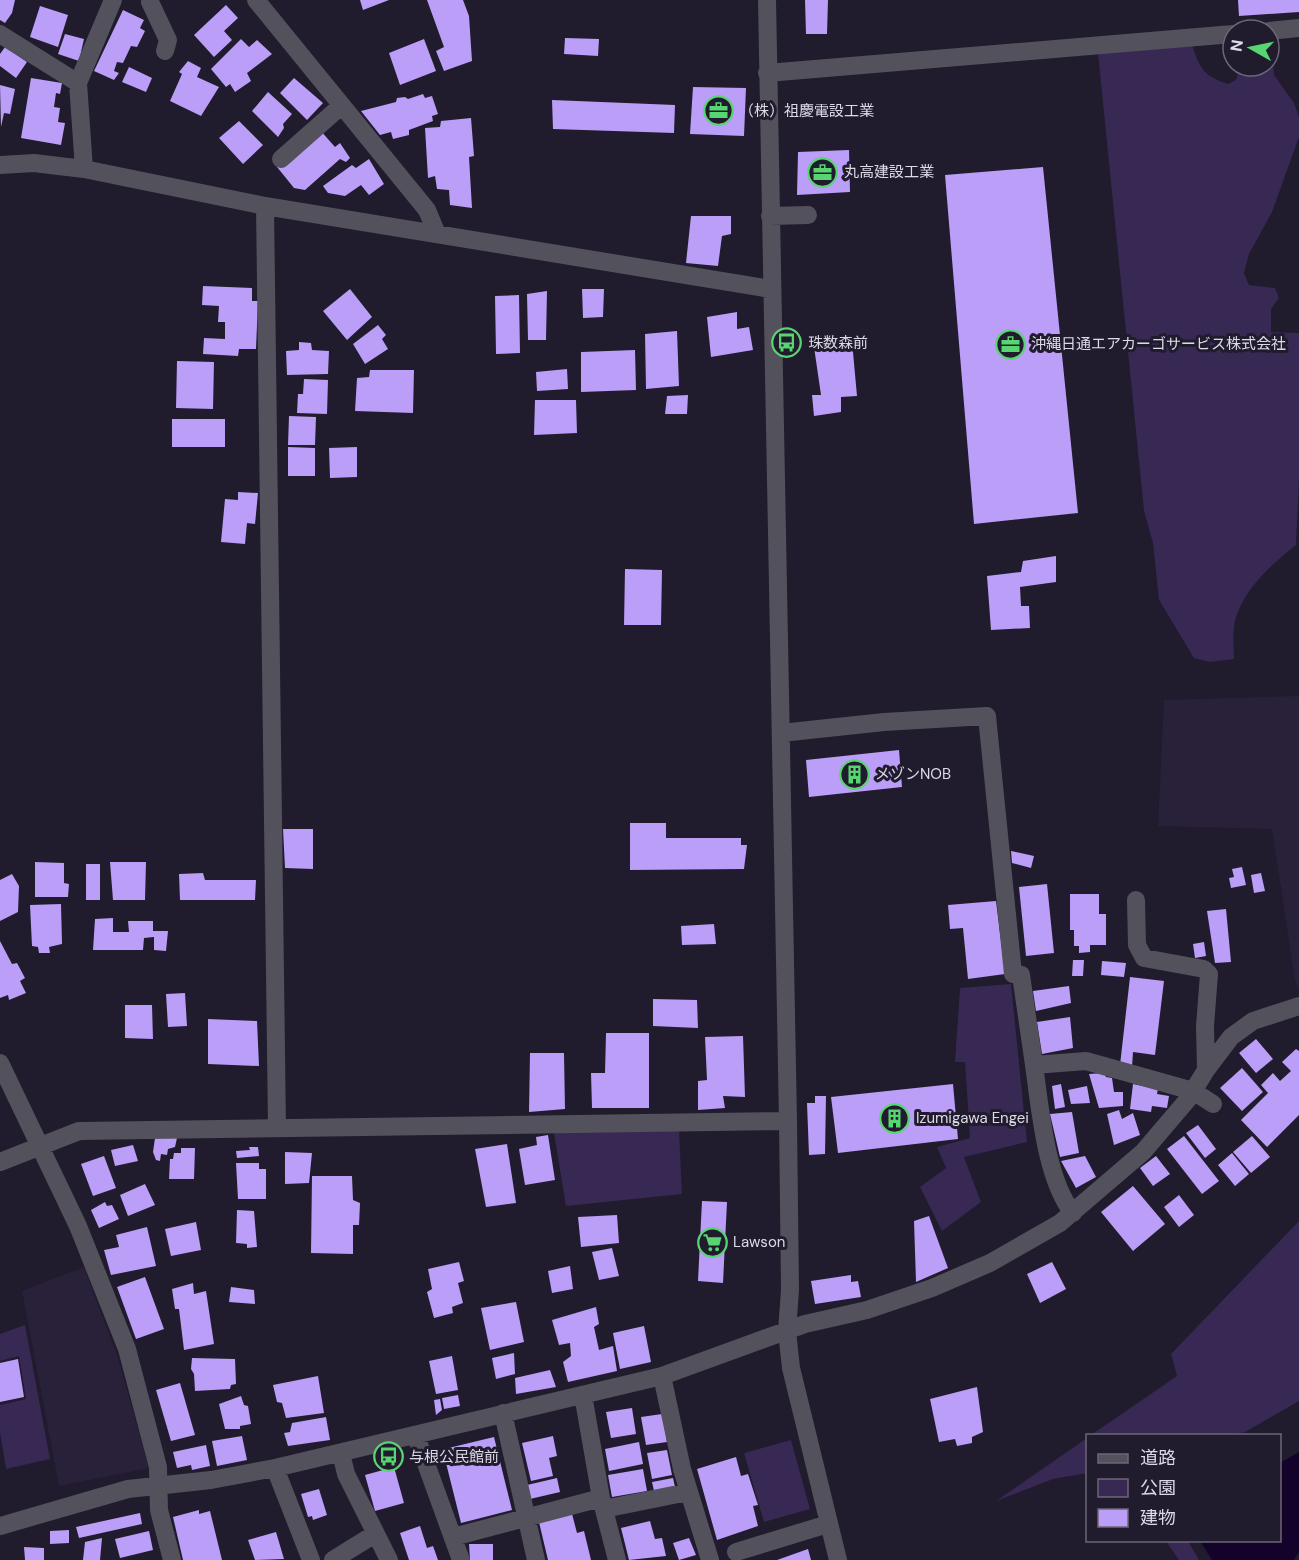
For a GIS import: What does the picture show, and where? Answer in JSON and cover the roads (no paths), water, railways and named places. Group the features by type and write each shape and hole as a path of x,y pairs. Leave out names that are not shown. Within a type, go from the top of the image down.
{"street":[{"path":"84,170 78,83 112,0"},
{"path":"256,0 427,210 437,234"},
{"path":"767,0 788,1121 790,1290 787,1331 791,1368 838,1560"},
{"path":"148,1 168,40 165,51"},
{"path":"1281,30 1299,28"},
{"path":"0,34 78,83"},
{"path":"767,74 1221,35"},
{"path":"281,159 341,106"},
{"path":"0,165 34,163 84,170 265,206 771,289"},
{"path":"265,206 277,1128"},
{"path":"770,216 808,214"},
{"path":"780,733 884,722 987,716 1012,974 1021,975 1045,1140 1065,1203 1073,1213"},
{"path":"1136,900 1137,945 1144,958 1204,969 1209,974 1205,1026 1206,1070"},
{"path":"0,1526 128,1489 211,1480 275,1468 662,1376 787,1331 867,1310 933,1288 990,1263 1073,1213 1143,1152 1193,1091 1231,1037 1253,1021 1299,1006"},
{"path":"1034,1065 1086,1061 1193,1091 1213,1104"},
{"path":"0,1063 78,1226 127,1349 158,1467 159,1510 172,1560"},
{"path":"0,1162 79,1131 788,1121"},
{"path":"662,1376 688,1492 711,1560"},
{"path":"583,1395 602,1503 618,1560"},
{"path":"503,1413 536,1560"},
{"path":"416,1436 461,1560"},
{"path":"341,1453 346,1474 389,1560"},
{"path":"275,1468 311,1560"},
{"path":"453,1536 525,1516 688,1492"},
{"path":"736,1552 828,1524"},
{"path":"333,1560 375,1534"}],"place":[{"name":"（株）祖慶電設工業","path":"718,111"},
{"name":"丸高建設工業","path":"823,172"},
{"name":"珠数森前","path":"787,343"},
{"name":"沖縄日通エアカーゴサービス株式会社","path":"1010,344"},
{"name":"メゾンNOB","path":"854,774"},
{"name":"Izumigawa Engei","path":"895,1118"},
{"name":"Lawson","path":"712,1242"},
{"name":"与根公民館前","path":"388,1457"}]}
